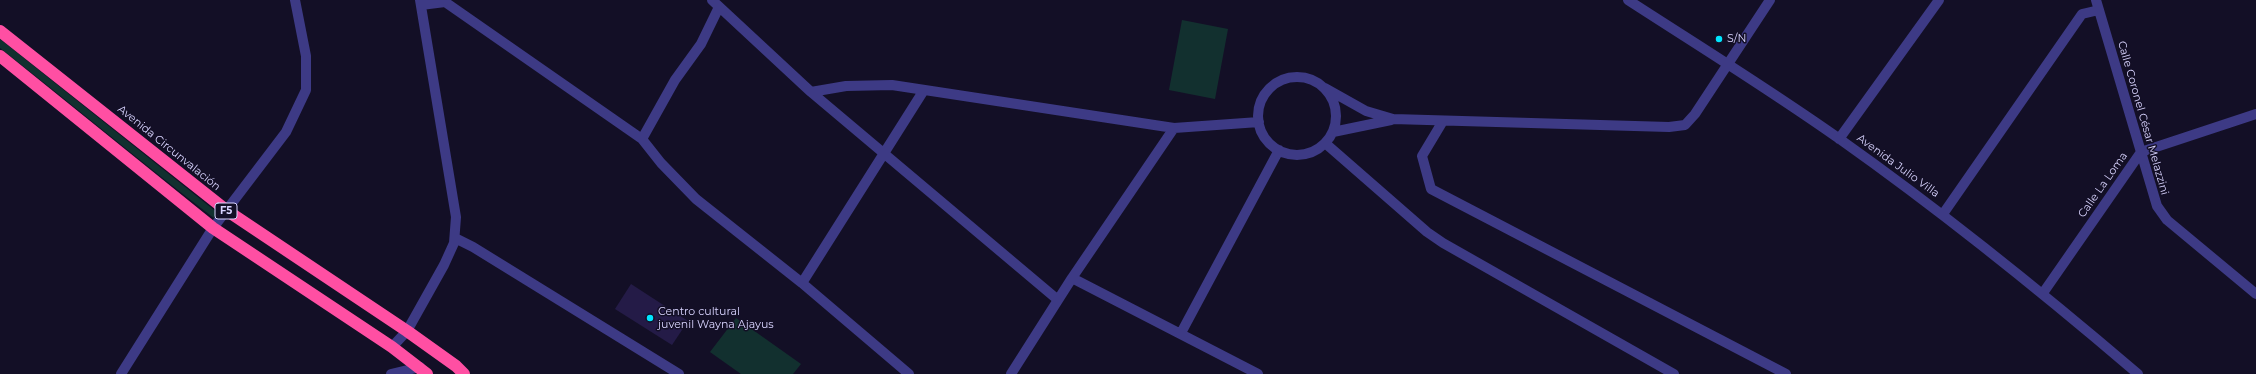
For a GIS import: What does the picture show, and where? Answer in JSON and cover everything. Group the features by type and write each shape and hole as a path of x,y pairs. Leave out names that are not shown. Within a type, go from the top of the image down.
{"highway":[{"name":"Avenida Circunvalación","path":"0,31 226,210 407,331 456,366 464,374"},
{"name":"F5","path":"0,56 213,228 392,346 423,370"}],"street":[{"path":"121,374 213,228 286,132 306,90 306,56 295,0"},
{"name":"Avenida Julio Villa","path":"1628,0 1840,139 1943,214 2043,292 2138,374"},
{"path":"1325,88 1335,106 1336,119 1333,132 1325,143 1314,151 1301,155 1290,154 1279,150 1269,143 1262,133 1259,122 1259,110 1262,98 1270,88 1282,80 1294,77 1308,78 1366,111 1393,119 1669,127 1685,124 1695,114 1770,0"},
{"path":"1840,139 1939,0"},
{"path":"392,346 407,331 444,265 455,238 456,217 421,2 445,2 642,139 661,163 696,199 802,283 909,374"},
{"path":"642,139 675,80 701,44 716,3 811,92 1058,300"},
{"path":"1943,214 2082,14 2097,5"},
{"name":"Calle Coronel César Melazzini","path":"2097,5 2156,206 2167,220 2256,294"},
{"path":"811,92 846,86 892,85 1174,128 1259,122"},
{"path":"802,283 924,90"},
{"name":"Calle La Loma","path":"2043,292 2141,152 2256,114"},
{"path":"1333,132 1393,119"},
{"path":"1443,121 1422,156 1431,189 1786,374"},
{"path":"1011,374 1072,278 1174,128"},
{"path":"1325,143 1427,232 1443,243 1674,374"},
{"path":"1181,333 1279,150"},
{"path":"455,238 473,247 679,374"},
{"path":"1072,278 1258,374"},
{"path":"391,374 423,370"}],"green space":[{"path":"1182,20 1228,29 1215,99 1169,90"},
{"path":"0,39 219,214 215,219 0,48"},
{"path":"736,318 801,364 793,374 741,374 710,352"}],"building":[{"path":"631,284 688,321 672,345 615,309"}],"place":[{"name":"S/N","path":"1719,39"},
{"name":"Centro cultural juvenil Wayna Ajayus","path":"650,318"}]}
